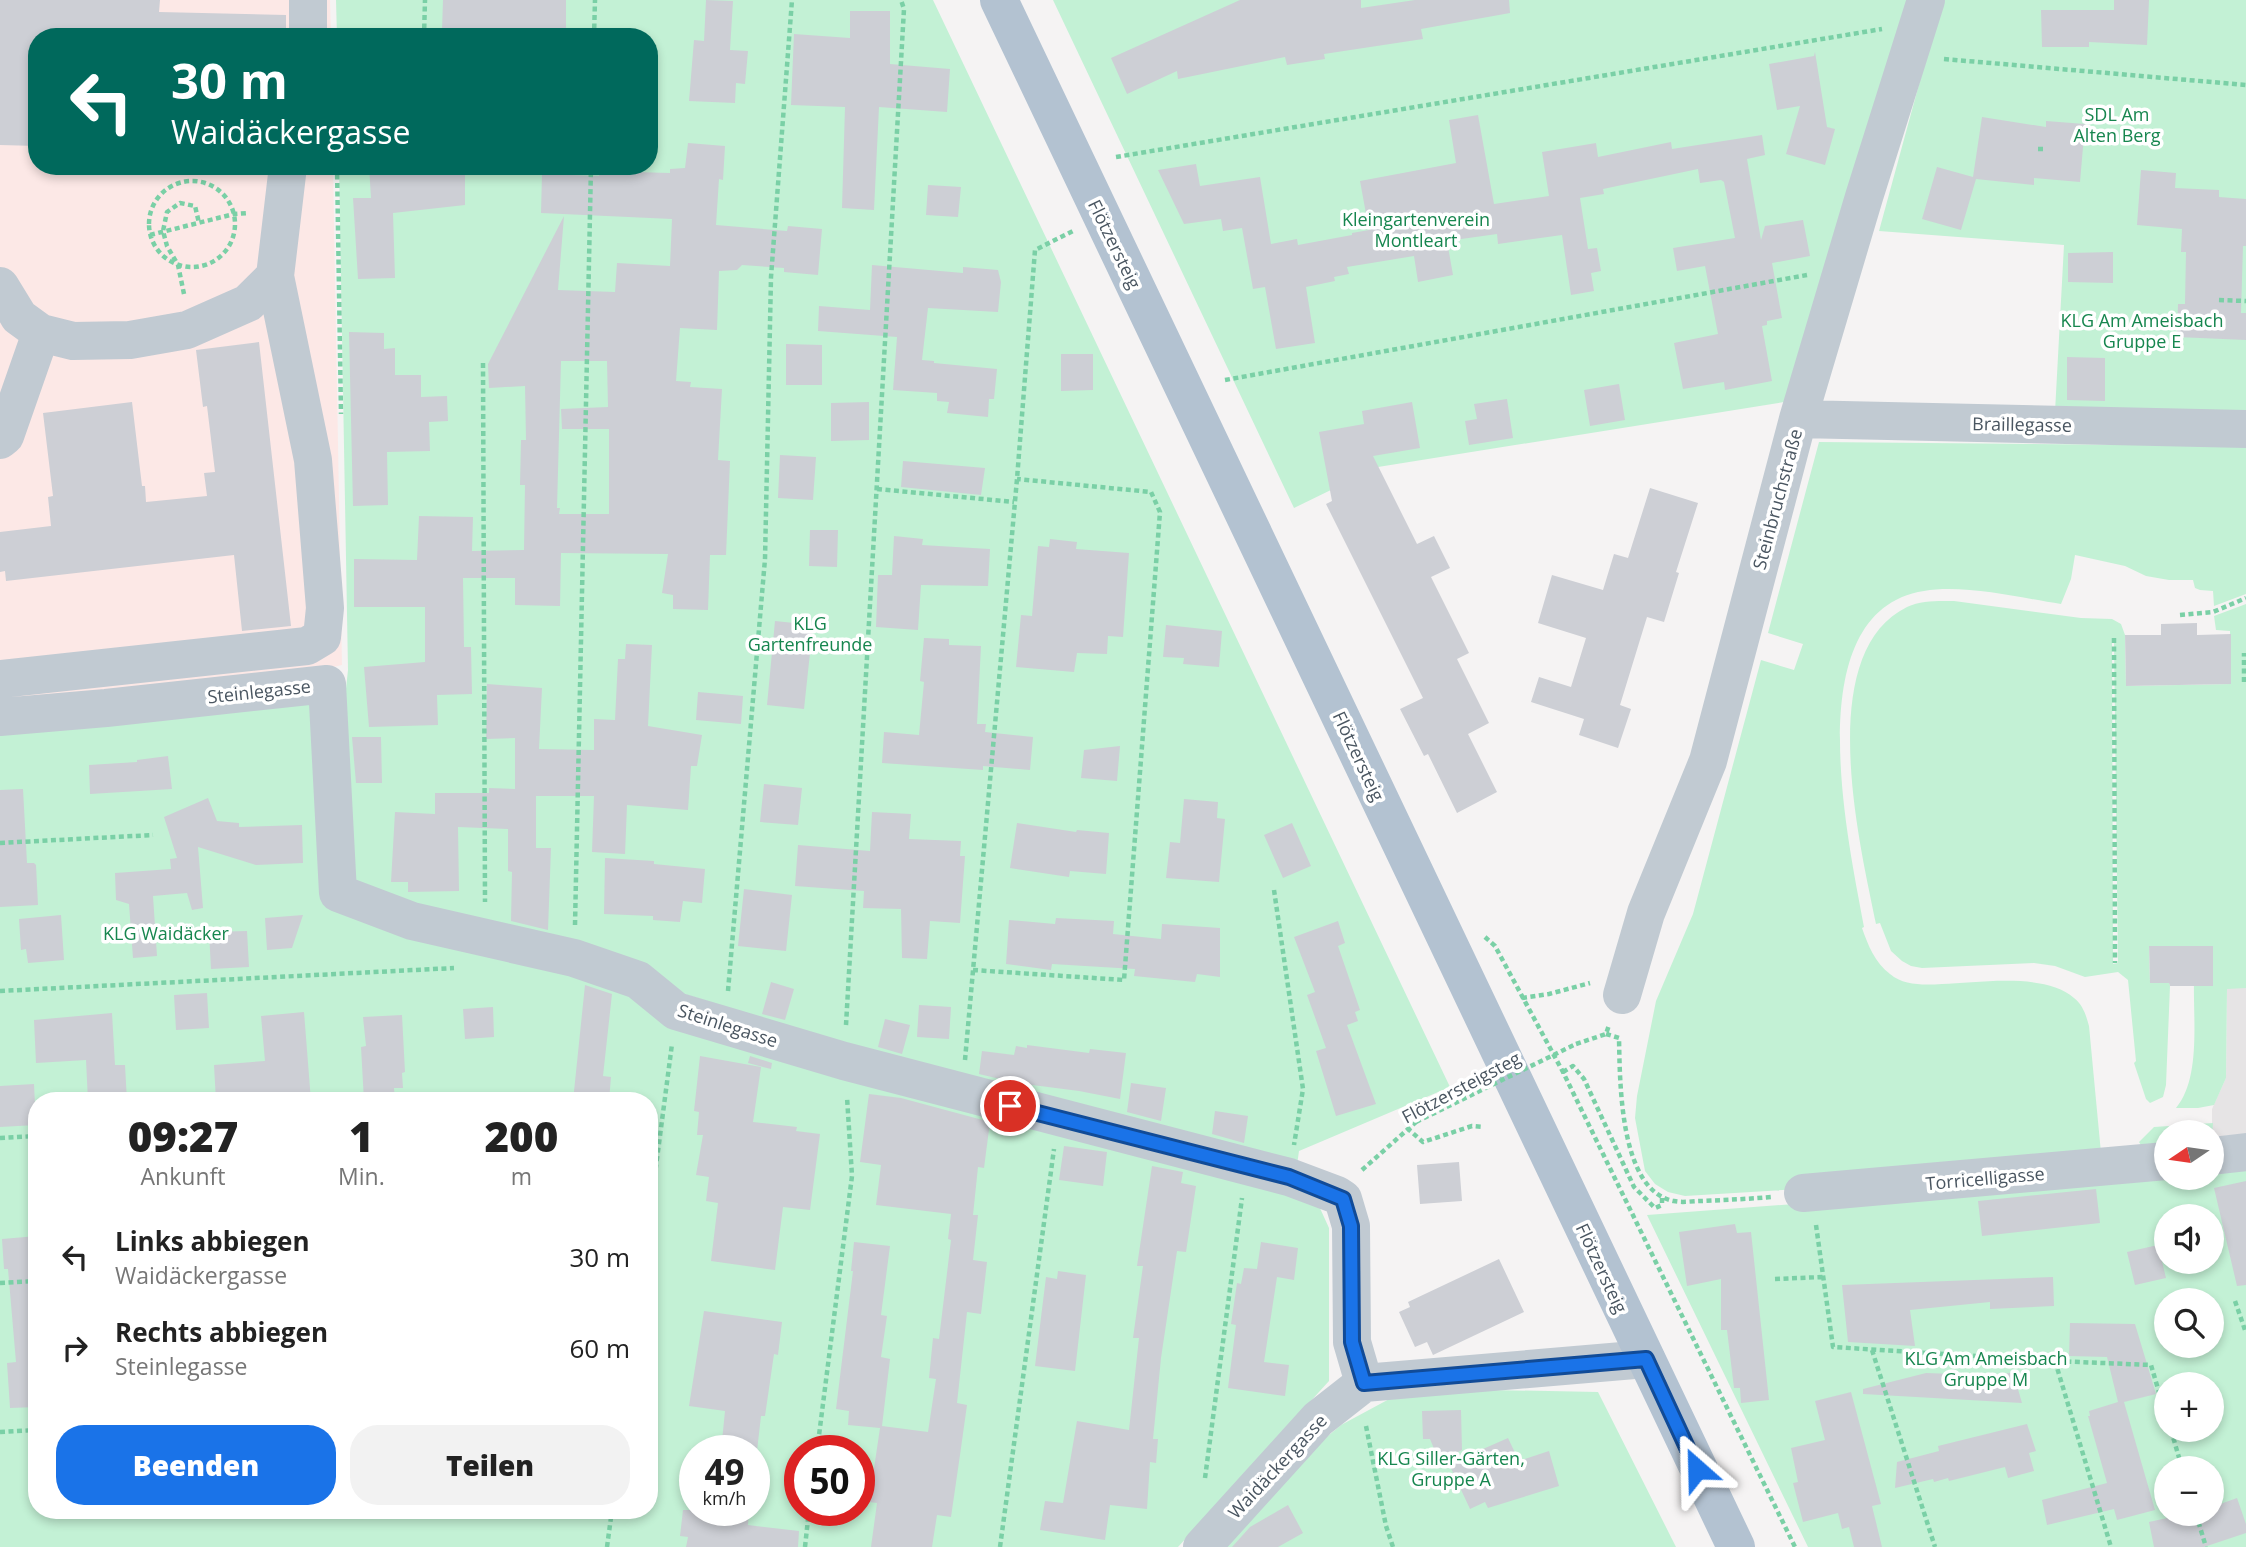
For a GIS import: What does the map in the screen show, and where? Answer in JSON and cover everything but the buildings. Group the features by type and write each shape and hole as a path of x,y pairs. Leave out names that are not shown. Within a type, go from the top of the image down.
{"main road":[{"name":"Flötzersteig","path":"999,0 1718,1512 1738,1547"}],"street":[{"path":"308,0 308,28"},
{"name":"Steinbruchstraße","path":"1609,988 1646,913 1708,761 1798,419 1917,26"},
{"path":"0,679 307,646 322,637 325,608 313,460 275,276 287,175"},
{"path":"0,286 19,317 41,333 74,341 119,340 187,330 248,303 275,276"},
{"path":"0,440 5,436 41,333"},
{"name":"Braillegasse","path":"1798,419 2246,429"},
{"name":"Steinlegasse","path":"0,717 327,684 338,893 412,921 574,958 638,980 676,1011 962,1093 1289,1177 1337,1195"},
{"path":"2224,1155 2246,1152"},
{"name":"Torricelligasse","path":"1807,1193 2154,1162"},
{"path":"1337,1195 1343,1199 1351,1226 1352,1342 1364,1383 1646,1359"},
{"name":"Waidäckergasse","path":"1202,1547 1318,1419 1364,1383"}],"path":[{"path":"424,28 425,0"},
{"path":"594,28 595,0"},
{"path":"728,995 765,559 771,277 792,0"},
{"path":"819,1435 852,1176 844,1061 904,9 901,0"},
{"path":"1116,158 1917,26 2246,85"},
{"path":"574,958 591,175"},
{"path":"185,181 200,181 213,186 224,194 234,214 234,235 229,248 219,259 199,267 178,265 165,258 150,235 152,206 160,194 185,181"},
{"path":"187,330 184,290 178,265 167,246 163,231 167,212 180,203 195,206 199,223"},
{"path":"150,235 234,214"},
{"path":"962,1093 1035,250 1057,240"},
{"path":"1225,380 1843,269"},
{"path":"2220,300 2246,301"},
{"path":"483,363 485,938"},
{"path":"973,970 1124,981 1160,512 1151,492 1017,479"},
{"path":"877,488 1014,502"},
{"path":"2180,615 2213,612 2246,598"},
{"path":"2114,638 2115,963"},
{"path":"2244,653 2244,682"},
{"path":"0,843 153,835"},
{"path":"1274,890 1303,1089 1289,1177"},
{"path":"1485,937 1495,946 1563,1072 1795,1547"},
{"path":"0,991 459,967"},
{"path":"1521,998 1609,988"},
{"path":"658,1150 676,1011"},
{"path":"1606,1034 1619,1038 1621,1103 1637,1169 1647,1185 1674,1202 1807,1193 1824,1278 1833,1347 2151,1365 2154,1375"},
{"name":"Flötzersteigsteg","path":"1337,1195 1416,1122 1576,1044"},
{"path":"1563,1072 1573,1066 1584,1079 1634,1187 1656,1208 1662,1205 1662,1196"},
{"path":"1000,1547 1058,1118"},
{"path":"1407,1128 1423,1142 1472,1126 1484,1127"},
{"path":"0,1138 28,1136"},
{"path":"1205,1478 1247,1166"},
{"path":"1775,1279 1824,1278"},
{"path":"0,1283 28,1281"},
{"path":"2235,1301 2246,1333"},
{"path":"1872,1350 1935,1547"},
{"path":"2055,1361 2112,1547"},
{"path":"1364,1383 1367,1432 1386,1526 1394,1547"},
{"path":"0,1432 28,1430"},
{"path":"607,1547 611,1519"},
{"path":"805,1547 808,1526"},
{"path":"2200,1526 2206,1547"}],"shaded area":[{"path":"0,0 330,0 331,28 28,28 28,175 333,175 342,665 307,673 0,710"},
{"path":"2227,988 2246,988 2246,1139 2224,1142 2224,1120 2212,1120 2212,1109 2226,1078"}],"green space":[{"name":"KLG Gartenfreunde","path":"336,0 933,0 1450,1087 1299,1151 1297,1165 973,1083 347,890 344,707 348,670 339,175 658,175 658,28 337,28"},
{"name":"Kleingartenverein Montleart","path":"1053,0 1912,0 1784,402 1378,467 1294,508"},
{"name":"SDL Am Alten Berg","path":"1942,0 2246,0 2246,412 2055,412 2064,245 1879,231"},
{"path":"1819,442 2246,446 2246,594 2214,606 2213,591 2195,588 2193,580 2146,576 2125,566 2075,555 2071,579 2061,604 1992,593 1940,589 1924,591 1884,608 1858,640 1844,684 1840,735 1842,789 1864,927 1862,928 1873,953 1880,965 1890,974 1908,983 1929,985 1992,981 2029,982 2061,990 2074,998 2082,1007 2089,1026 2101,1153 1817,1188 1685,1196 1668,1192 1655,1184 1645,1171 1635,1118 1637,1096 1656,1001 1693,914 1761,660 1794,670 1803,644 1768,633"},
{"path":"1954,601 2081,618 2112,619 2121,624 2125,635 2126,686 2231,684 2230,631 2216,630 2214,616 2246,604 2246,988 2227,989 2226,1078 2214,1105 2176,1108 2184,1096 2192,1065 2194,982 2213,982 2213,946 2149,947 2150,982 2169,982 2170,986 2166,1085 2163,1097 2150,1103 2146,1099 2134,1063 2136,1061 2128,980 2118,972 2085,977 2055,966 2034,963 1922,968 1911,966 1891,951 1880,923 1876,924 1861,848 1850,753 1852,707 1860,665 1878,631 1907,607 1924,602","holes":["2114,638 2118,963 2113,964"]},
{"name":"KLG Waidäcker","path":"295,700 324,704 329,896 1289,1185 1319,1206 1329,1228 1329,1381 1178,1547 0,1547 0,732"},
{"path":"2154,1127 2154,1150 2144,1150 2139,1142"},
{"name":"KLG Am Ameisbach Gruppe M","path":"2246,1167 2246,1547 1808,1547 1647,1215 2154,1177 2154,1190 2224,1190 2224,1170"},
{"name":"KLG Siller-Gärten, Gruppe A","path":"1440,1389 1598,1392 1676,1547 1221,1547 1304,1456 1341,1425 1393,1397"}],"route":[{"path":"1010,1106 1289,1177 1343,1199 1351,1226 1352,1342 1364,1383 1646,1359 1697,1469"}],"park label":[{"name":"KLG Am Ameisbach Gruppe E","path":"2142,330"}]}
